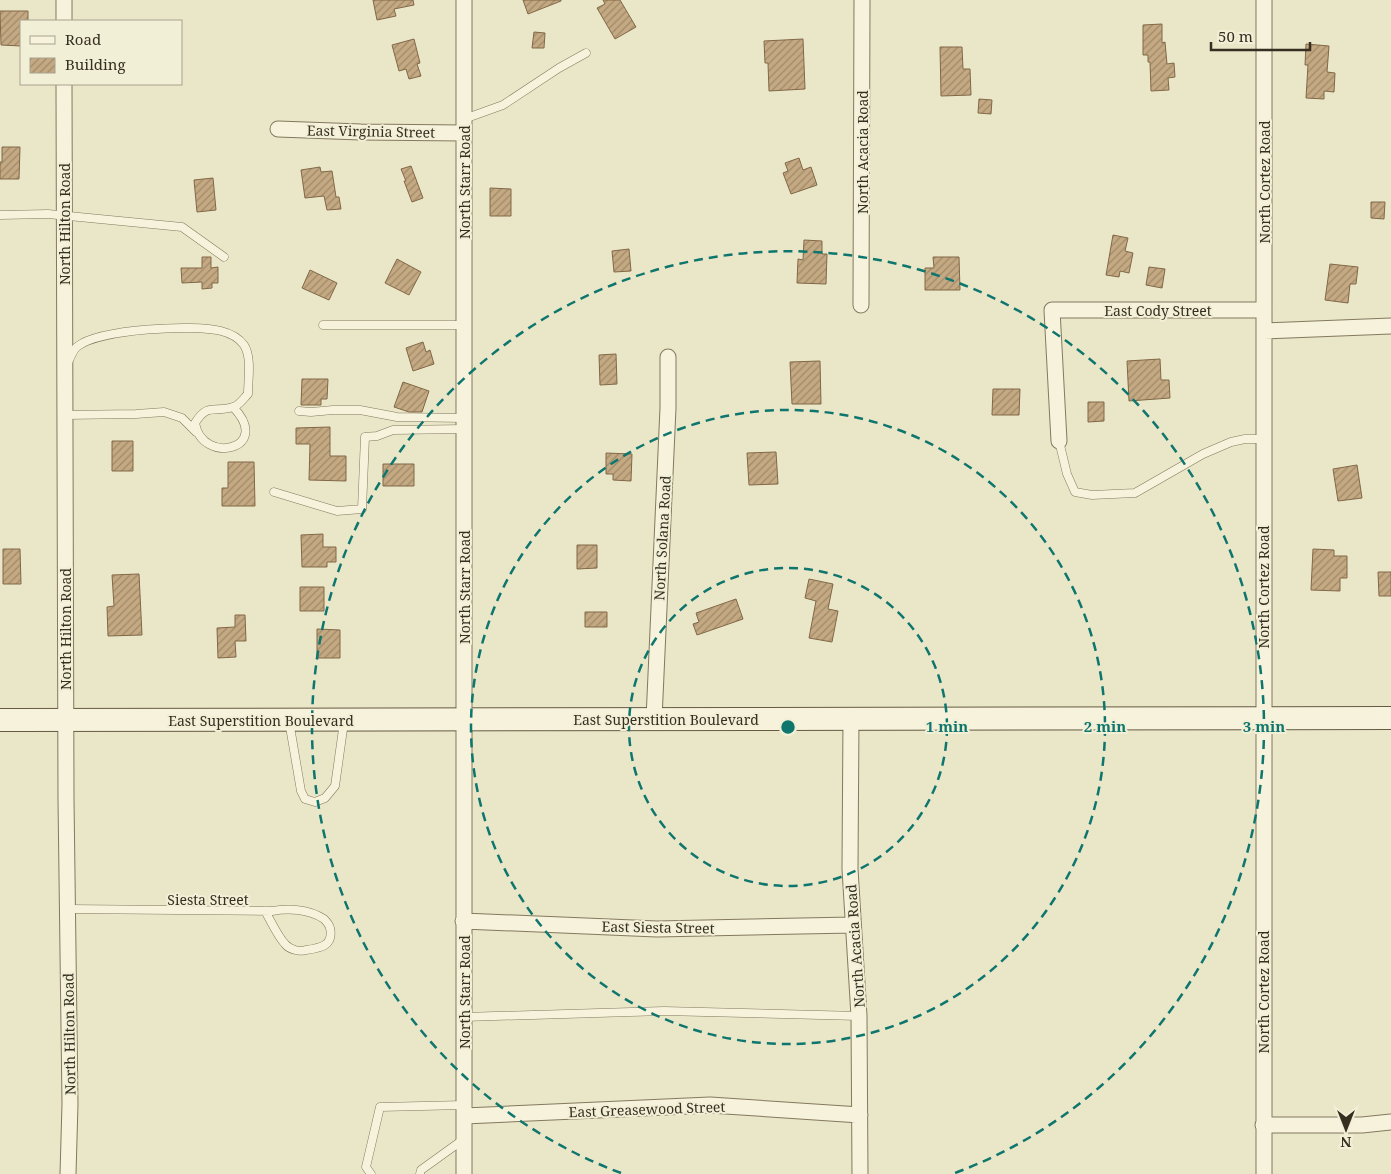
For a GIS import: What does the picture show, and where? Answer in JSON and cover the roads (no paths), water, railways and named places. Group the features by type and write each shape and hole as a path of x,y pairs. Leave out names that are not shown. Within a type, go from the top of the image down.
{"main road":[{"name":"East Superstition Boulevard","path":"0,720 1391,718"}],"street":[{"path":"64,0 64,20"},
{"name":"North Starr Road","path":"464,0 464,1174"},
{"name":"North Acacia Road","path":"861,305 862,0"},
{"name":"North Cortez Road","path":"1264,0 1264,1174"},
{"name":"North Hilton Road","path":"64,85 65,720 70,1104 68,1174"},
{"name":"East Virginia Street","path":"278,129 361,132 464,126"},
{"name":"East Cody Street","path":"1059,441 1052,310 1264,310"},
{"path":"1264,331 1391,326"},
{"name":"North Solana Road","path":"654,719 668,408 668,357"},
{"name":"North Acacia Road","path":"851,718 850,869 860,1016 860,1174"},
{"name":"East Siesta Street","path":"464,921 657,929 853,926"},
{"name":"East Greasewood Street","path":"464,1110 710,1105 860,1114"},
{"path":"1263,1125 1362,1125 1391,1122"}],"lane":[{"path":"464,126 503,105 559,68 586,53"},
{"path":"0,215 48,214 182,227 224,257"},
{"path":"323,325 464,325"},
{"path":"65,368 76,346 88,340 107,335 192,329 221,331 238,338 245,346 248,356 248,394 233,408 209,410 200,415 195,423 196,432"},
{"path":"65,415 164,412 182,418 209,444 216,448 228,449 242,442 245,432 244,418 233,408"},
{"path":"299,411 360,410 397,417 464,423"},
{"path":"274,492 337,511 362,509 366,437 377,436 393,430 464,423"},
{"path":"1059,441 1066,474 1075,492 1092,495 1135,493 1204,454 1231,442 1245,439 1263,439"},
{"path":"289,720 301,791 305,799 315,802 325,798 335,786 345,719"},
{"name":"Siesta Street","path":"68,909 265,911 285,908 304,911 322,918 329,924 332,935 330,940 326,945 319,948 302,951 292,949 285,944 265,911"},
{"path":"464,1017 664,1011 860,1016"},
{"path":"370,1174 366,1167 380,1108 464,1110"},
{"path":"418,1173 464,1138"}]}
